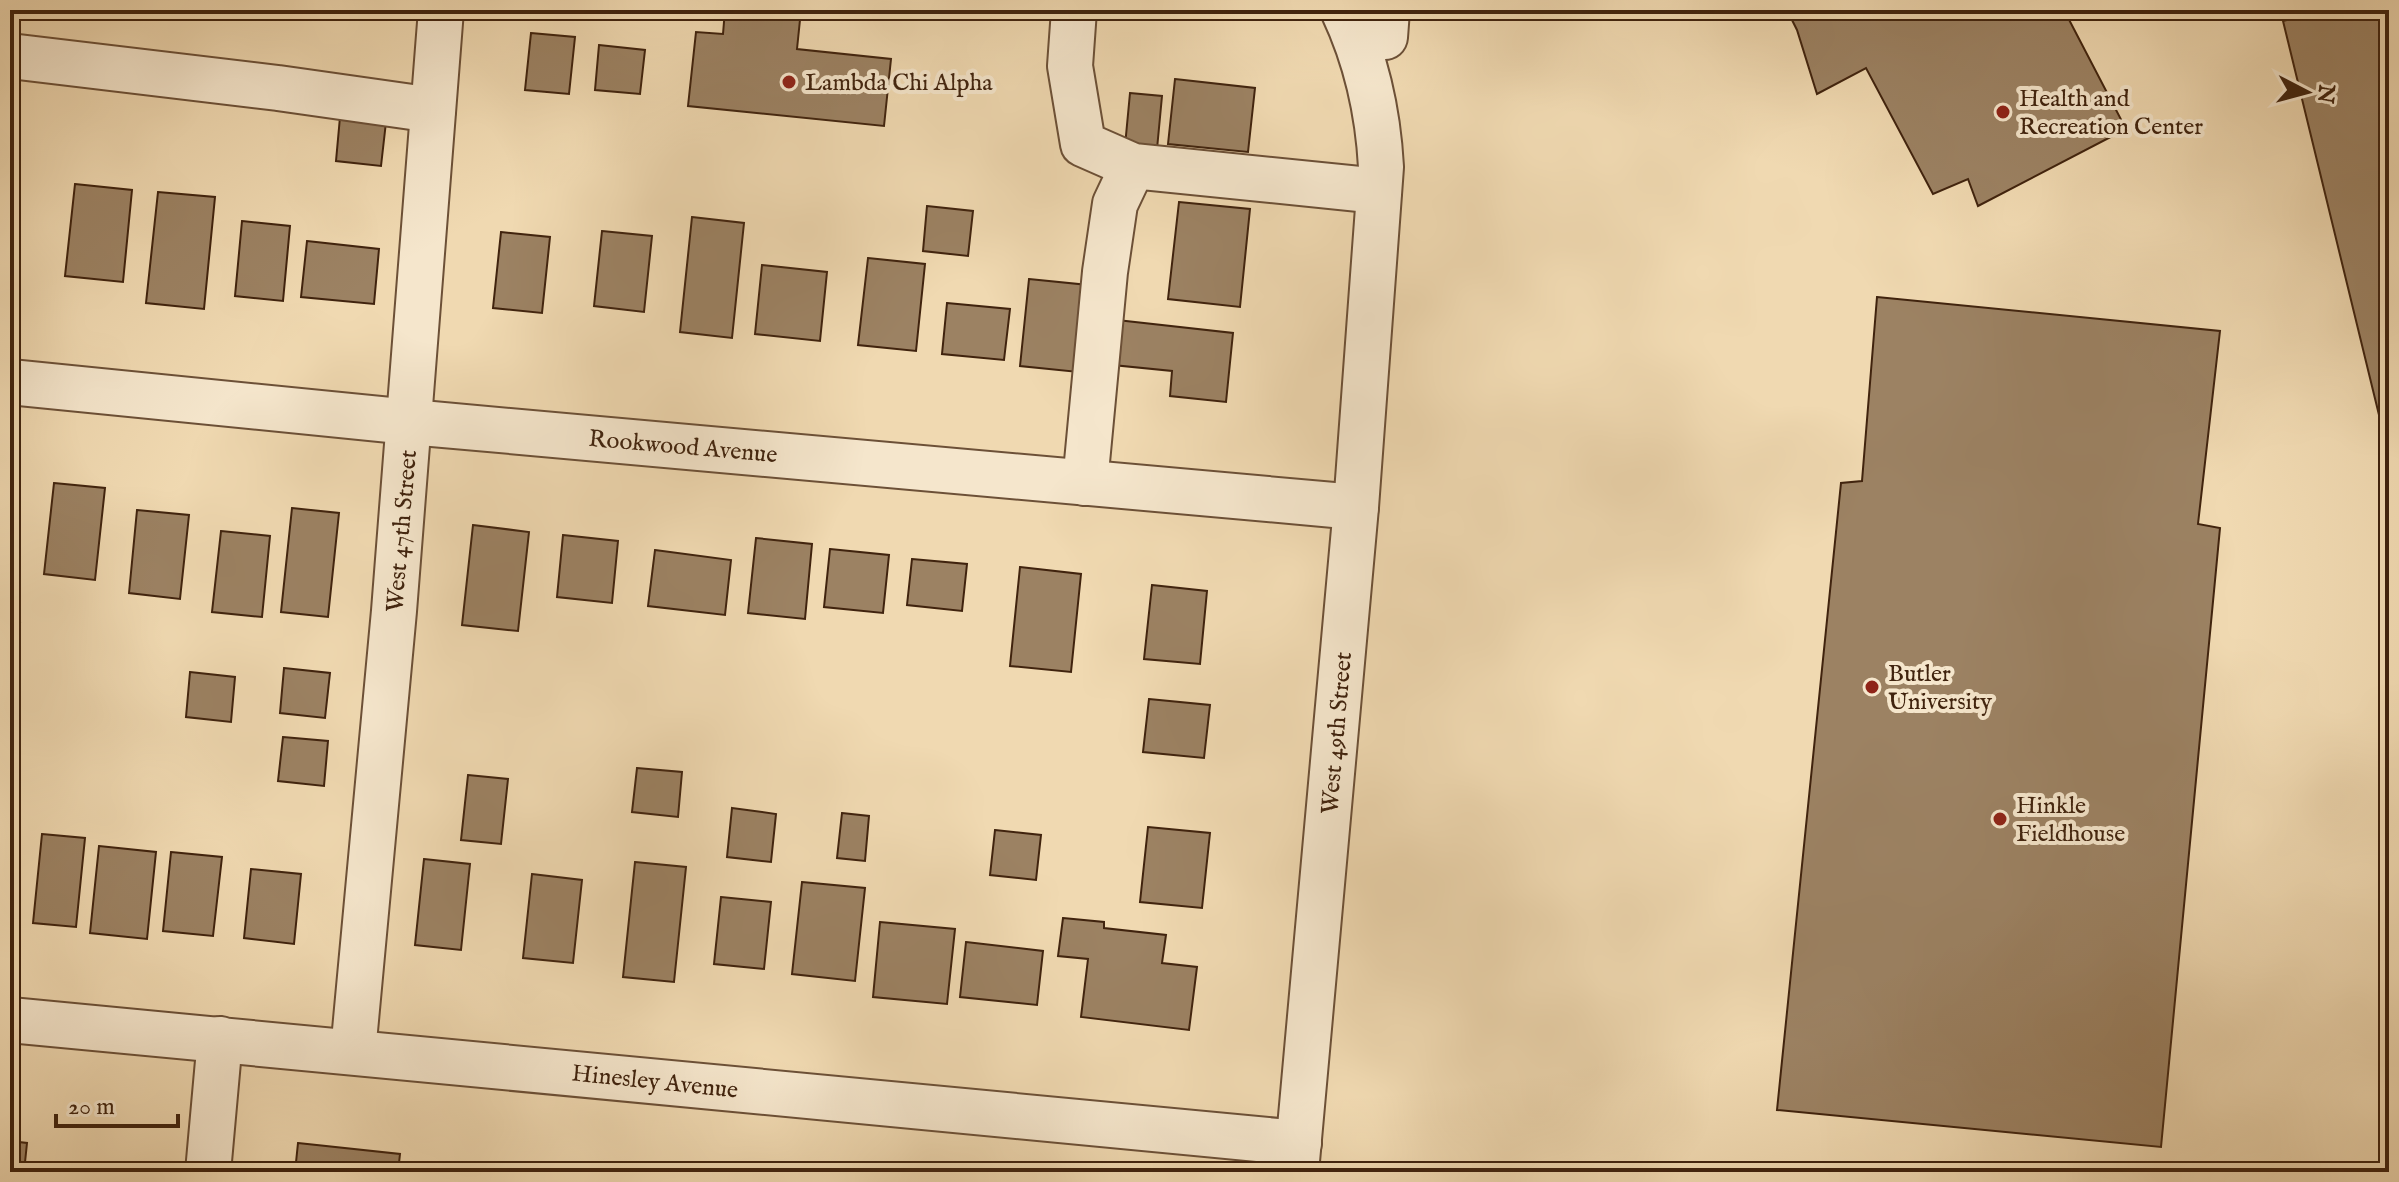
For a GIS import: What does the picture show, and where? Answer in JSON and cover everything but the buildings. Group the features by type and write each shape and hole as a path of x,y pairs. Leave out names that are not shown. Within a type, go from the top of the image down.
{"street":[{"name":"West 47th Street","path":"353,1052 410,422 441,10"},
{"path":"1074,10 1070,66 1083,144 1133,166 1379,191"},
{"path":"1343,10 1392,122"},
{"path":"1381,19 1392,122"},
{"path":"10,56 433,110"},
{"name":"West 49th Street","path":"1298,1158 1356,507 1381,167 1392,122"},
{"name":"West 49th Street","path":"1372,294 1386,272 1403,231 1407,171 1392,122"},
{"path":"1085,483 1115,204 1133,166"},
{"name":"Rookwood Avenue","path":"10,382 410,422 1356,507"},
{"name":"Hinesley Avenue","path":"10,1020 353,1052 1298,1158"},
{"path":"208,1172 220,1039"}],"place":[{"name":"Lambda Chi Alpha","path":"789,82"},
{"name":"Health and Recreation Center","path":"2003,112"},
{"name":"Butler University","path":"1872,687"},
{"name":"Hinkle Fieldhouse","path":"2000,819"}]}
